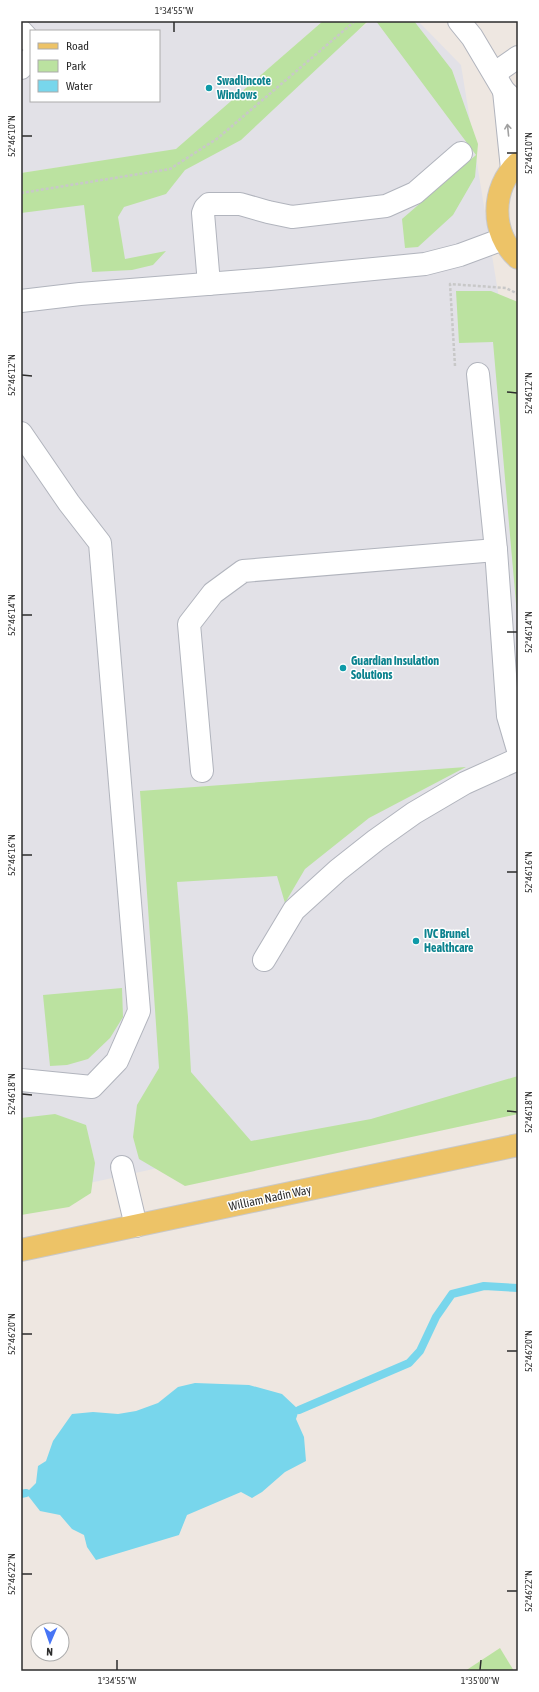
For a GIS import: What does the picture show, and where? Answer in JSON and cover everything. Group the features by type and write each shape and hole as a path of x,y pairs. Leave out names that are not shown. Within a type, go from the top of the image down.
{"main road":[{"path":"515,166 501,188 496,210 500,233 512,252 518,258"},
{"name":"William Nadin Way","path":"21,1250 518,1145"}],"street":[{"path":"459,21 472,37 505,90 515,166"},
{"path":"21,31 30,41"},
{"path":"505,90 518,57"},
{"path":"21,68 30,59"},
{"path":"210,284 202,213 204,208 209,204 240,204 268,212 292,216 386,206 415,193 461,153"},
{"path":"21,301 80,294 210,284 425,264 460,255 503,239"},
{"path":"478,374 496,550 508,716 518,750"},
{"path":"21,433 69,502 100,543 139,1011 117,1061 92,1087 21,1080"},
{"path":"202,771 190,624 213,593 243,571 496,550"},
{"path":"264,960 294,910 338,870 414,813 465,782 518,759"},
{"path":"122,1167 136,1226"}],"path":[{"path":"21,193 170,169 218,138 355,21"},
{"path":"478,374 454,365 450,284 506,288 518,294"}],"shaded area":[{"path":"21,21 323,21 176,150 21,173"},
{"path":"370,21 418,21 461,65 518,415 518,1089 21,1198 21,199 172,178"}],"green space":[{"path":"323,21 368,21 241,140 185,170 166,194 124,207 118,217 125,259 166,251 153,265 132,270 92,272 84,205 21,213 21,173 176,149"},
{"path":"376,21 414,21 452,70 478,144 475,177 453,215 418,247 405,248 402,219 476,155"},
{"path":"456,291 491,291 518,302 518,626 493,342 459,343"},
{"path":"466,767 369,818 305,869 285,903 277,876 177,882 191,1072 251,1141 371,1119 518,1076 518,1114 185,1186 139,1159 133,1137 137,1105 159,1068 140,791"},
{"path":"122,988 123,1017 110,1038 88,1059 67,1065 50,1066 43,995"},
{"path":"55,1114 86,1125 95,1163 91,1193 69,1207 21,1215 21,1118"},
{"path":"500,1648 514,1671 465,1671"}],"water":[{"path":"195,1383 249,1385 282,1394 299,1410 296,1419 304,1437 306,1461 285,1472 262,1492 252,1498 241,1492 187,1515 179,1535 96,1560 87,1547 84,1535 72,1529 60,1515 40,1511 26,1493 36,1483 38,1466 46,1461 53,1441 72,1414 93,1412 118,1414 136,1411 158,1403 178,1387"}],"waterway":[{"path":"299,1410 409,1363 420,1351 436,1317 452,1294 484,1286 518,1288"},
{"path":"21,1494 26,1493"}],"place":[{"name":"Swadlincote Windows","path":"209,88"},
{"name":"Guardian Insulation Solutions","path":"343,668"},
{"name":"IVC Brunel Healthcare","path":"416,941"}]}
